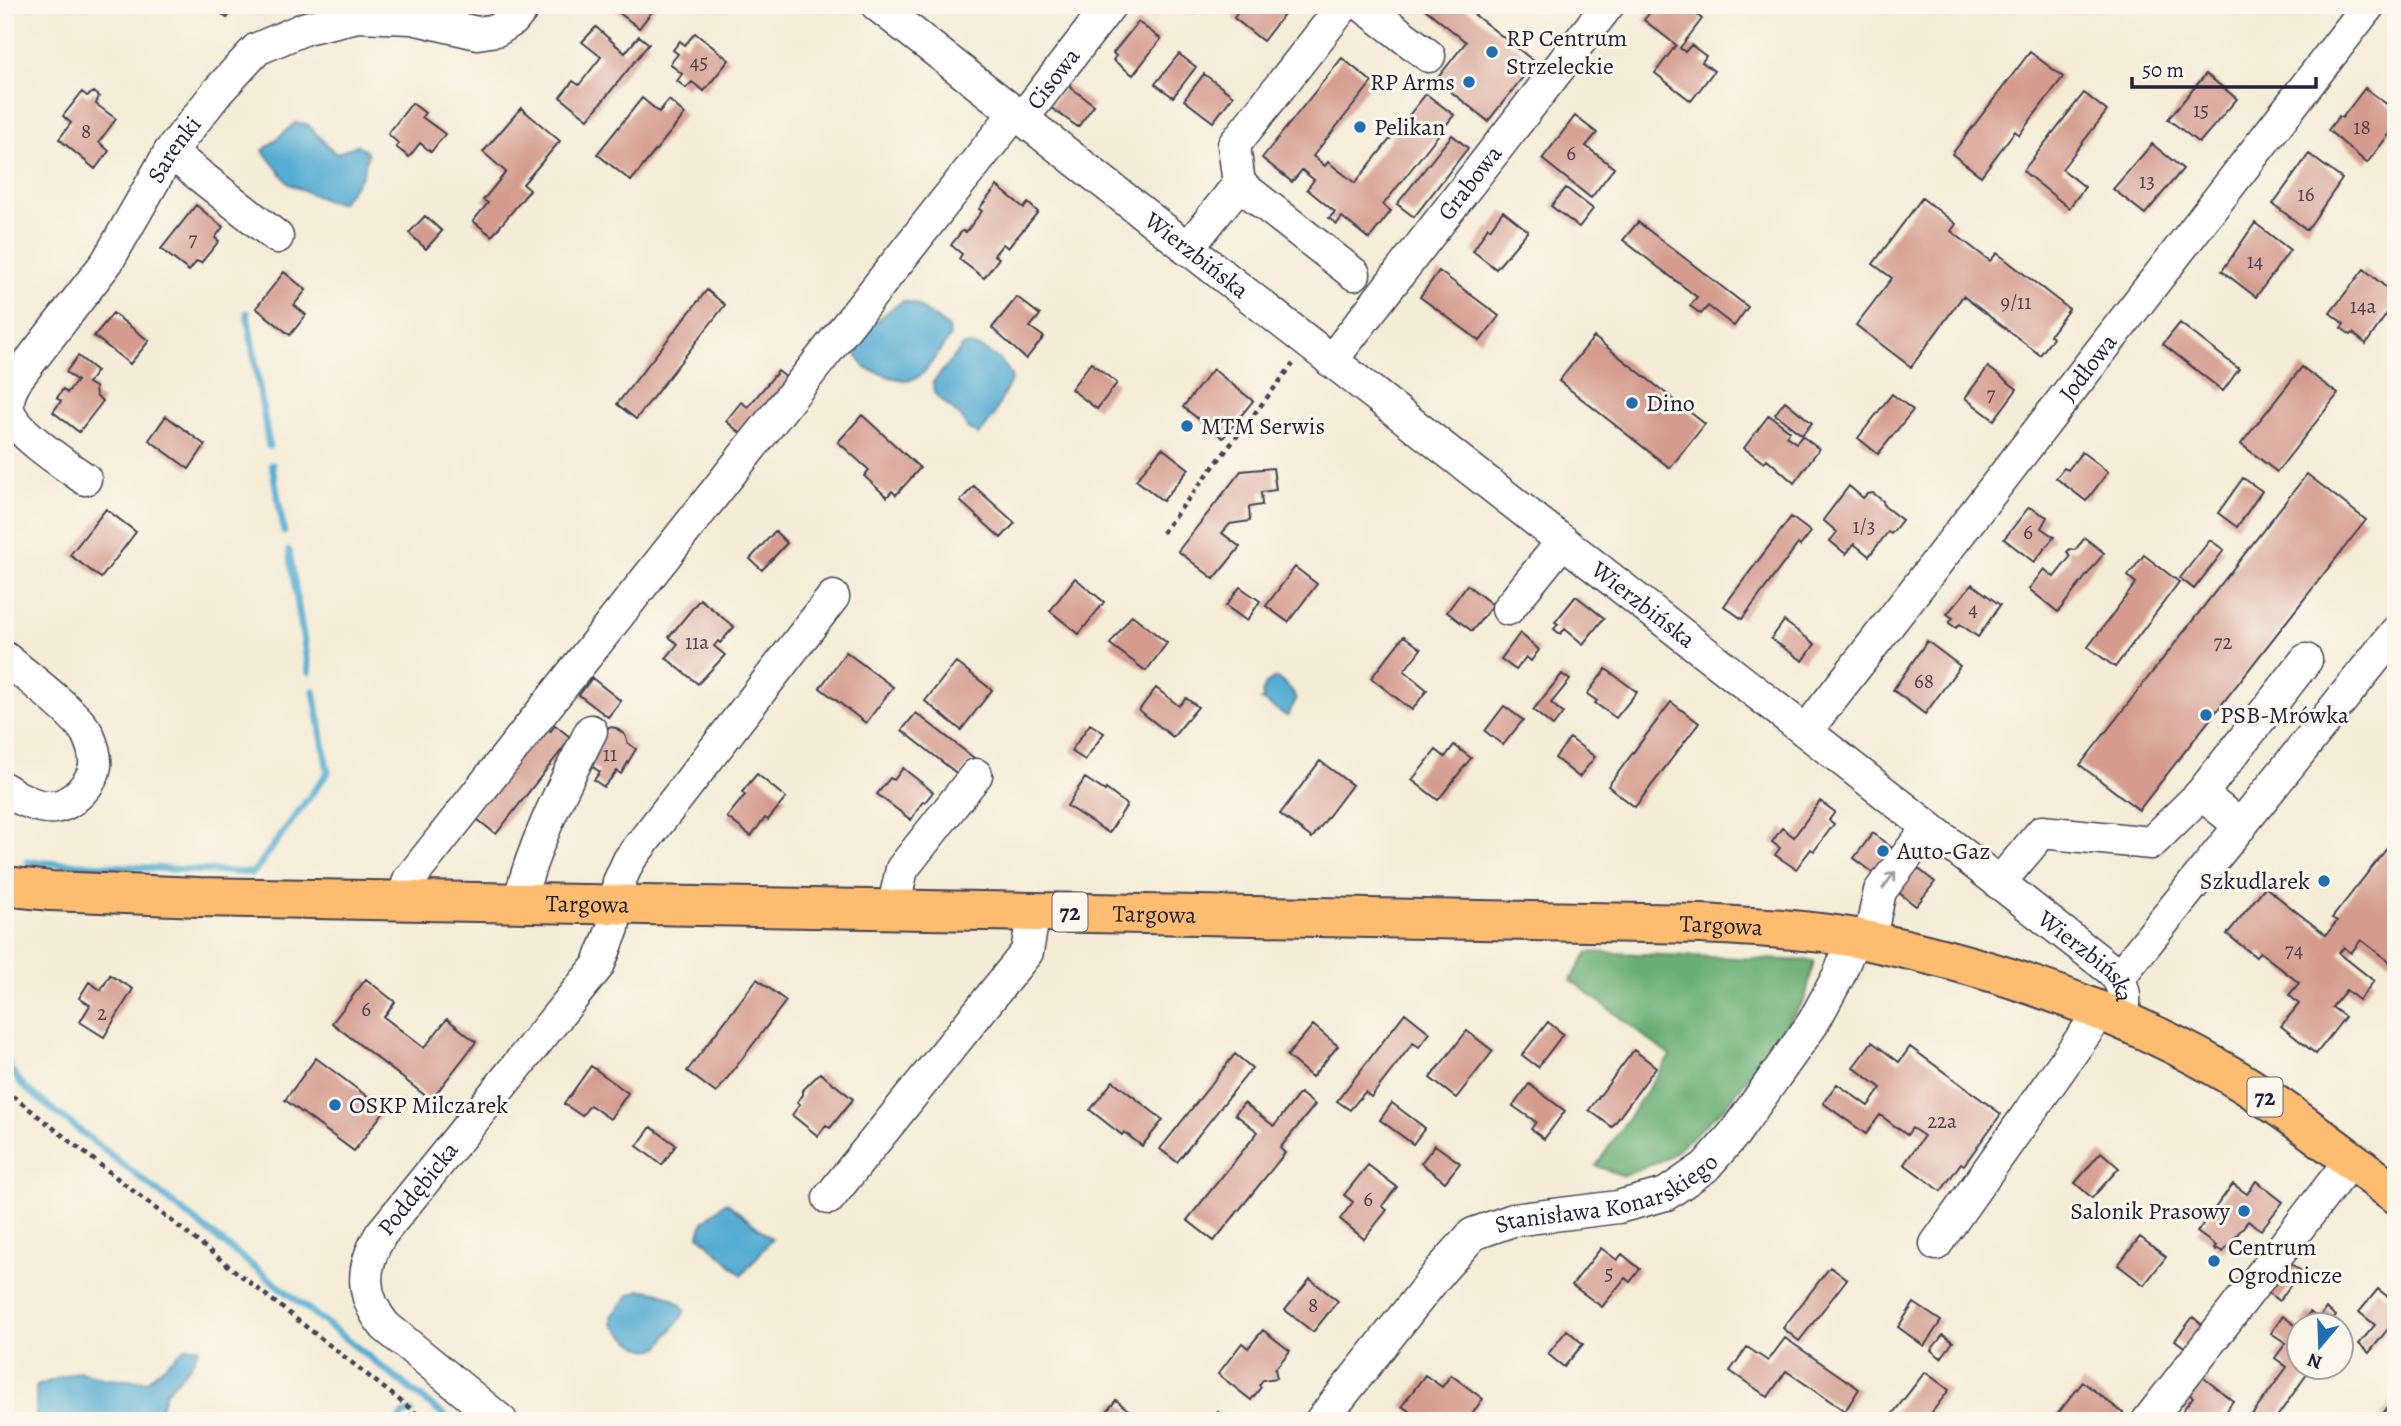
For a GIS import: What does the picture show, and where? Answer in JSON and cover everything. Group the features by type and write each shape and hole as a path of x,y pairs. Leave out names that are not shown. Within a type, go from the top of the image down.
{"main road":[{"name":"Targowa","path":"5,886 51,891 199,897 1702,924 1862,940 1999,974 2112,1015"},
{"name":"Wierzbińska","path":"2112,1015 2216,1066 2280,1107 2396,1194"}],"street":[{"name":"Sarenki","path":"85,479 19,427 9,413 9,392 107,261 170,152 218,90 257,49 306,28 367,16 412,18 477,33 496,30 513,20 525,5"},
{"name":"Wierzbińska","path":"877,5 1806,730 2118,978 2125,995 2112,1015"},
{"name":"Cisowa","path":"403,901 409,880 1018,116 1110,5"},
{"path":"1344,5 1234,145 1239,184 1354,274"},
{"path":"1362,5 1429,56"},
{"name":"Grabowa","path":"1320,352 1608,5"},
{"name":"Jodłowa","path":"1806,730 2369,5"},
{"path":"170,152 277,237"},
{"path":"1187,249 1239,184"},
{"path":"1508,609 1563,541"},
{"name":"Poddębicka","path":"501,1421 385,1326 374,1312 365,1280 372,1249 380,1234 598,965 613,928 619,882 629,860 833,597"},
{"path":"2118,978 2396,632"},
{"path":"5,658 87,731 95,766 88,784 74,798 55,807 33,803 5,789"},
{"path":"1999,883 2042,832 2151,843 2201,794 2306,660"},
{"path":"519,903 528,865 550,813 591,731"},
{"path":"893,909 902,869 976,775"},
{"path":"2201,794 2241,826"},
{"name":"Stanisława Konarskiego","path":"1321,1421 1441,1270 1473,1234 1513,1220 1618,1207 1666,1194 1705,1167 1734,1134 1813,1023 1862,940 1880,891 1928,828"},
{"path":"829,1198 1027,951 1034,911"},
{"path":"1936,1244 2112,1015"},
{"path":"2148,1421 2350,1161"}],"path":[{"path":"1162,533 1320,352"},
{"path":"5,1090 426,1421"}],"green space":[{"path":"1588,952 1814,961 1805,999 1727,1105 1668,1158 1624,1176 1596,1166 1670,1056 1571,980"}],"water":[{"path":"295,123 307,124 336,154 357,145 368,153 362,176 341,203 327,201 289,184 263,151"},
{"path":"903,301 916,304 949,328 950,337 923,373 908,380 865,368 856,354 863,338 875,324"},
{"path":"964,345 978,347 993,355 1012,378 993,417 979,435 967,428 962,418 934,393 933,382"},
{"path":"1275,678 1288,687 1296,700 1287,716 1261,700 1264,698 1262,694 1266,684"},
{"path":"726,1202 772,1239 742,1275 699,1235 703,1222"},
{"path":"640,1290 665,1295 685,1310 662,1344 653,1350 640,1347 612,1324 612,1316 630,1294"},
{"path":"186,1347 199,1347 191,1365 165,1393 158,1421 36,1421 36,1386 79,1371 105,1379 147,1381"}],"building":[{"path":"211,5 234,5 236,7 227,18"},
{"path":"615,5 657,5 639,28 613,8"},
{"path":"1186,5 1202,5 1196,13"},
{"path":"1243,5 1251,5 1259,11 1264,5 1291,5 1263,41 1234,18"},
{"path":"1420,5 1462,5 1535,62 1488,121 1436,80 1466,42"},
{"path":"1656,5 1685,5 1702,19 1680,48 1685,52 1691,45 1706,56 1702,62 1714,71 1691,101 1655,73 1676,45 1644,20"},
{"path":"1138,22 1161,39 1133,75 1113,60 1116,56 1113,53"},
{"path":"596,27 625,53 639,36 649,44 588,119 560,97 573,81 579,85 601,57 582,42"},
{"path":"695,33 729,60 704,91 692,82 686,88 677,81 682,74 670,64 678,54 673,50 680,41 685,45"},
{"path":"2030,52 2063,77 2019,135 2015,131 1981,176 1952,154"},
{"path":"1179,54 1196,67 1173,97 1155,84"},
{"path":"1342,58 1372,82 1313,156 1325,166 1328,162 1355,183 1426,94 1454,115 1383,205 1391,211 1369,239 1342,217 1337,224 1329,218 1335,212 1307,189 1314,180 1302,170 1292,182 1262,158"},
{"path":"1204,74 1233,96 1213,122 1184,100"},
{"path":"2206,74 2237,99 2199,143 2168,119"},
{"path":"1066,84 1094,105 1078,127 1050,107"},
{"path":"2365,88 2396,111 2396,125 2367,163 2328,130 2339,116 2342,118"},
{"path":"82,92 87,96 94,92 99,96 96,104 116,119 99,142 109,151 95,169 59,139 71,123 63,116"},
{"path":"2084,93 2107,111 2062,169 2085,187 2069,208 2023,171"},
{"path":"642,98 659,112 669,100 685,114 631,181 597,154"},
{"path":"412,103 425,113 422,117 445,134 431,152 420,143 409,157 396,147 399,144 388,134"},
{"path":"521,108 560,141 523,184 530,190 492,236 473,221 488,203 483,200 506,172 483,152"},
{"path":"1575,116 1597,133 1586,146 1614,168 1591,198 1542,159"},
{"path":"1452,135 1468,148 1414,217 1397,204"},
{"path":"2152,144 2183,169 2145,214 2113,189"},
{"path":"2309,154 2342,179 2307,230 2273,204"},
{"path":"997,186 1024,208 1028,203 1038,212 1008,248 1003,244 994,255 999,258 984,278 959,259 962,254 951,245 962,231 966,232"},
{"path":"1566,188 1593,209 1579,227 1551,206"},
{"path":"1922,198 1956,224 1951,231 1990,261 1997,253 2069,309 2050,335 2053,338 2040,355 1963,296 1911,367 1856,325 1892,278 1873,264"},
{"path":"196,205 223,227 215,238 219,241 201,263 197,261 189,271 161,249"},
{"path":"1503,211 1528,231 1496,269 1473,251 1488,227 1490,229"},
{"path":"425,216 442,231 426,249 409,233"},
{"path":"1638,222 1748,307 1734,326 1708,306 1701,314 1690,306 1697,297 1623,240"},
{"path":"2255,223 2290,250 2256,297 2222,271"},
{"path":"2364,269 2395,295 2388,304 2394,308 2392,311 2390,309 2366,344 2353,333 2351,335 2341,328 2344,324 2330,313"},
{"path":"1439,271 1499,316 1480,341 1420,297"},
{"path":"284,272 306,290 294,305 306,315 290,335 256,308"},
{"path":"707,290 725,305 636,419 617,404"},
{"path":"1017,297 1040,315 1030,327 1044,337 1026,359 992,328"},
{"path":"113,313 149,341 130,364 94,336"},
{"path":"2180,323 2239,369 2223,391 2163,344"},
{"name":"Dino","path":"1594,337 1705,424 1670,468 1559,381"},
{"path":"78,356 97,371 88,383 95,387 96,396 103,401 79,432 53,412 61,401 57,398 63,389 67,393 77,381 66,372"},
{"path":"1091,363 1117,383 1097,409 1071,389"},
{"path":"1988,367 2017,389 1994,420 1965,398"},
{"path":"2302,367 2338,394 2277,472 2241,444"},
{"path":"1213,369 1253,401 1223,438 1183,407"},
{"path":"778,371 797,386 751,442 726,421 741,402 748,407"},
{"path":"1892,394 1913,410 1878,454 1858,438"},
{"path":"1785,401 1812,423 1802,435 1775,414"},
{"path":"862,415 920,468 896,495 892,491 887,497 864,476 869,470 838,442"},
{"path":"1769,415 1790,431 1786,436 1796,443 1802,436 1819,449 1794,483 1767,459 1764,463 1744,448"},
{"path":"166,416 205,445 189,469 149,440"},
{"path":"1162,448 1189,469 1163,501 1136,480"},
{"path":"2082,452 2108,472 2086,501 2056,478 2064,468 2068,470"},
{"path":"1273,468 1276,490 1261,492 1262,505 1249,507 1250,521 1230,524 1222,533 1240,547 1214,579 1178,551 1241,471"},
{"path":"2307,474 2366,520 2139,810 2080,765"},
{"path":"2243,478 2262,491 2237,527 2218,513"},
{"path":"974,486 1015,523 1001,538 960,501"},
{"path":"1849,486 1863,498 1873,493 1902,520 1891,534 1888,532 1869,556 1854,544 1846,554 1830,541 1837,532 1823,520"},
{"path":"2029,507 2047,517 2041,528 2054,537 2034,562 2004,539"},
{"path":"106,509 136,532 101,578 70,555"},
{"path":"1791,517 1811,532 1800,546 1798,544 1742,619 1724,606"},
{"path":"775,531 787,543 762,570 750,559"},
{"path":"2085,538 2104,553 2058,612 2029,589 2044,569 2054,577 2070,557 2067,552 2070,549 2075,550"},
{"path":"2210,540 2224,550 2194,589 2180,578"},
{"path":"2144,555 2179,582 2115,667 2088,647 2136,583 2128,576"},
{"path":"1295,567 1317,584 1288,622 1266,606"},
{"path":"1075,578 1104,602 1079,634 1050,611"},
{"path":"1972,584 2000,605 1978,637 1960,624 1956,628 1949,623 1953,618 1947,614"},
{"path":"1467,585 1493,605 1472,631 1447,612"},
{"path":"1240,587 1260,601 1247,621 1226,606"},
{"path":"1576,596 1604,618 1583,644 1565,629 1560,634 1554,629 1558,624 1555,622"},
{"path":"700,599 734,627 714,646 725,655 698,684 666,658 678,644 669,637"},
{"path":"1132,615 1167,643 1146,671 1110,644"},
{"path":"1784,621 1815,644 1803,661 1771,639"},
{"path":"1520,633 1539,650 1531,661 1526,657 1516,670 1501,659"},
{"path":"1404,636 1421,649 1404,671 1427,690 1412,710 1371,678"},
{"path":"1927,641 1960,666 1925,714 1893,690"},
{"path":"846,652 893,687 866,723 820,688"},
{"path":"956,662 992,690 961,730 925,701"},
{"path":"1606,669 1637,692 1616,718 1587,694"},
{"path":"1562,674 1570,680 1551,703 1563,713 1553,726 1533,710"},
{"path":"592,678 621,701 608,717 579,695"},
{"path":"1156,688 1179,706 1186,698 1198,707 1173,737 1139,710"},
{"path":"1671,702 1699,723 1635,807 1608,786"},
{"path":"1504,706 1523,720 1503,745 1485,731"},
{"path":"916,713 974,758 960,776 902,730"},
{"path":"1090,724 1104,733 1085,760 1071,751"},
{"path":"555,725 571,738 496,834 473,816 544,726 551,731"},
{"path":"609,727 616,728 625,735 628,743 636,749 621,774 617,771 604,787 594,780 600,772 583,760"},
{"path":"1570,738 1595,757 1579,777 1555,758"},
{"path":"1454,745 1471,758 1438,800 1412,780 1436,750 1445,757"},
{"path":"1320,761 1352,785 1312,838 1280,814"},
{"path":"903,768 933,792 923,801 911,820 877,794 890,778 894,780"},
{"path":"757,774 786,798 751,836 727,817 745,795 742,792"},
{"path":"1085,778 1105,791 1106,789 1127,805 1109,833 1067,806"},
{"path":"1820,801 1835,812 1829,820 1834,824 1814,851 1811,849 1796,869 1775,855 1780,848 1772,842 1782,828 1794,837"},
{"path":"1873,833 1935,882 1916,906 1854,858"},
{"path":"2396,837 2396,957 2391,963 2361,940 2351,953 2344,947 2339,953 2374,981 2359,1000 2346,990 2332,1007 2345,1017 2316,1054 2281,1026 2299,1004 2289,995 2299,983 2260,952 2256,957 2227,934 2265,887 2326,935 2337,921 2332,918"},
{"path":"110,975 133,989 104,1037 80,1022 90,1005 79,998 89,982 101,990"},
{"path":"366,979 395,1002 384,1017 424,1048 447,1019 476,1042 431,1100 332,1023"},
{"path":"757,979 786,1001 716,1093 687,1071"},
{"path":"1405,1013 1430,1033 1419,1047 1413,1043 1371,1097 1365,1092 1350,1110 1337,1101"},
{"path":"1548,1022 1563,1034 1538,1067 1522,1055"},
{"path":"1313,1025 1338,1046 1312,1077 1287,1056"},
{"path":"1467,1031 1493,1051 1456,1098 1430,1078"},
{"path":"1872,1042 1899,1062 1910,1047 2001,1114 1964,1165 1961,1163 1941,1191 1904,1164 1924,1136 1912,1128 1907,1135 1880,1115 1866,1134 1823,1103 1837,1084 1868,1106 1881,1088 1853,1067"},
{"path":"1634,1050 1656,1067 1612,1127 1589,1110"},
{"path":"1235,1054 1252,1068 1177,1162 1160,1149"},
{"name":"OSKP Milczarek","path":"316,1058 385,1110 354,1151 285,1100"},
{"path":"591,1066 628,1093 610,1119 590,1105 582,1116 564,1104"},
{"path":"820,1073 853,1099 830,1128 826,1125 818,1136 792,1115 800,1104 797,1102 803,1095 803,1090"},
{"path":"1113,1081 1163,1120 1142,1146 1124,1132 1122,1135 1090,1110"},
{"path":"1529,1084 1565,1111 1544,1139 1531,1129 1536,1122 1513,1106"},
{"path":"1300,1093 1315,1105 1280,1148 1285,1153 1214,1241 1187,1220 1258,1132 1235,1114 1244,1103 1274,1126"},
{"path":"1392,1103 1425,1128 1413,1144 1380,1120"},
{"path":"651,1127 676,1145 662,1165 637,1146"},
{"path":"1435,1145 1460,1163 1445,1182 1421,1163"},
{"path":"2101,1152 2119,1168 2092,1198 2075,1183"},
{"path":"1368,1165 1397,1187 1382,1206 1387,1210 1364,1239 1340,1219 1353,1202 1344,1195"},
{"name":"Salonik Prasowy","path":"2256,1181 2283,1202 2261,1230 2248,1221 2223,1252 2218,1249 2216,1251 2216,1246 2197,1232 2233,1184 2247,1194"},
{"path":"2140,1237 2166,1257 2144,1285 2118,1265"},
{"path":"1601,1248 1617,1260 1622,1254 1640,1269 1630,1282 1625,1278 1602,1307 1572,1285"},
{"path":"2286,1259 2301,1271 2279,1301 2263,1289"},
{"path":"1830,1267 1847,1279 1799,1341 1783,1328"},
{"path":"1310,1279 1338,1301 1313,1332 1285,1310"},
{"path":"2378,1289 2393,1301 2390,1305 2396,1310 2396,1328 2391,1325 2369,1353 2359,1344 2375,1325 2359,1312"},
{"path":"1914,1303 1941,1321 1924,1346 1898,1327"},
{"path":"2283,1316 2286,1318 2286,1343 2271,1333"},
{"path":"2193,1317 2208,1330 2191,1352 2175,1340"},
{"path":"1263,1330 1290,1351 1275,1369 1277,1378 1263,1380 1251,1400 1218,1374 1242,1343 1248,1348"},
{"path":"1567,1330 1583,1344 1564,1367 1548,1354"},
{"path":"1943,1335 1953,1342 1941,1358 1931,1350"},
{"path":"1785,1338 1859,1389 1845,1411 1786,1371 1768,1397 1730,1371 1747,1347 1768,1361"},
{"path":"2286,1343 2286,1366 2275,1358"},
{"path":"2286,1368 2286,1380 2303,1380 2274,1421 2249,1419"},
{"path":"1925,1372 1949,1390 1925,1421 1887,1421"},
{"path":"1425,1375 1442,1387 1451,1375 1483,1399 1466,1421 1422,1421 1402,1406"},
{"path":"2200,1375 2233,1401 2218,1421 2197,1421 2183,1410 2193,1397 2186,1392"},
{"path":"2083,1382 2123,1413 2117,1421 2052,1421"},
{"path":"2396,1397 2396,1421 2385,1421 2380,1417"},
{"path":"1116,1400 1134,1415 1129,1421 1099,1421"},
{"path":"1218,1412 1229,1421 1210,1421"}],"waterway":[{"path":"247,313 269,446"},
{"path":"272,465 284,532"},
{"path":"289,551 309,672"},
{"path":"28,862 253,873 328,772 314,691"},
{"path":"5,1054 11,1070 24,1087 451,1421"},
{"path":"398,1421 404,1414 411,1412"}],"place":[{"name":"RP Centrum Strzeleckie","path":"1492,52"},
{"name":"RP Arms","path":"1469,82"},
{"name":"Pelikan","path":"1360,127"},
{"name":"Dino","path":"1632,403"},
{"name":"MTM Serwis","path":"1187,426"},
{"name":"PSB-Mrówka","path":"2206,715"},
{"name":"Auto-Gaz","path":"1883,851"},
{"name":"Szkudlarek","path":"2324,881"},
{"name":"OSKP Milczarek","path":"335,1105"},
{"name":"Salonik Prasowy","path":"2244,1211"},
{"name":"Centrum Ogrodnicze","path":"2214,1261"}]}
